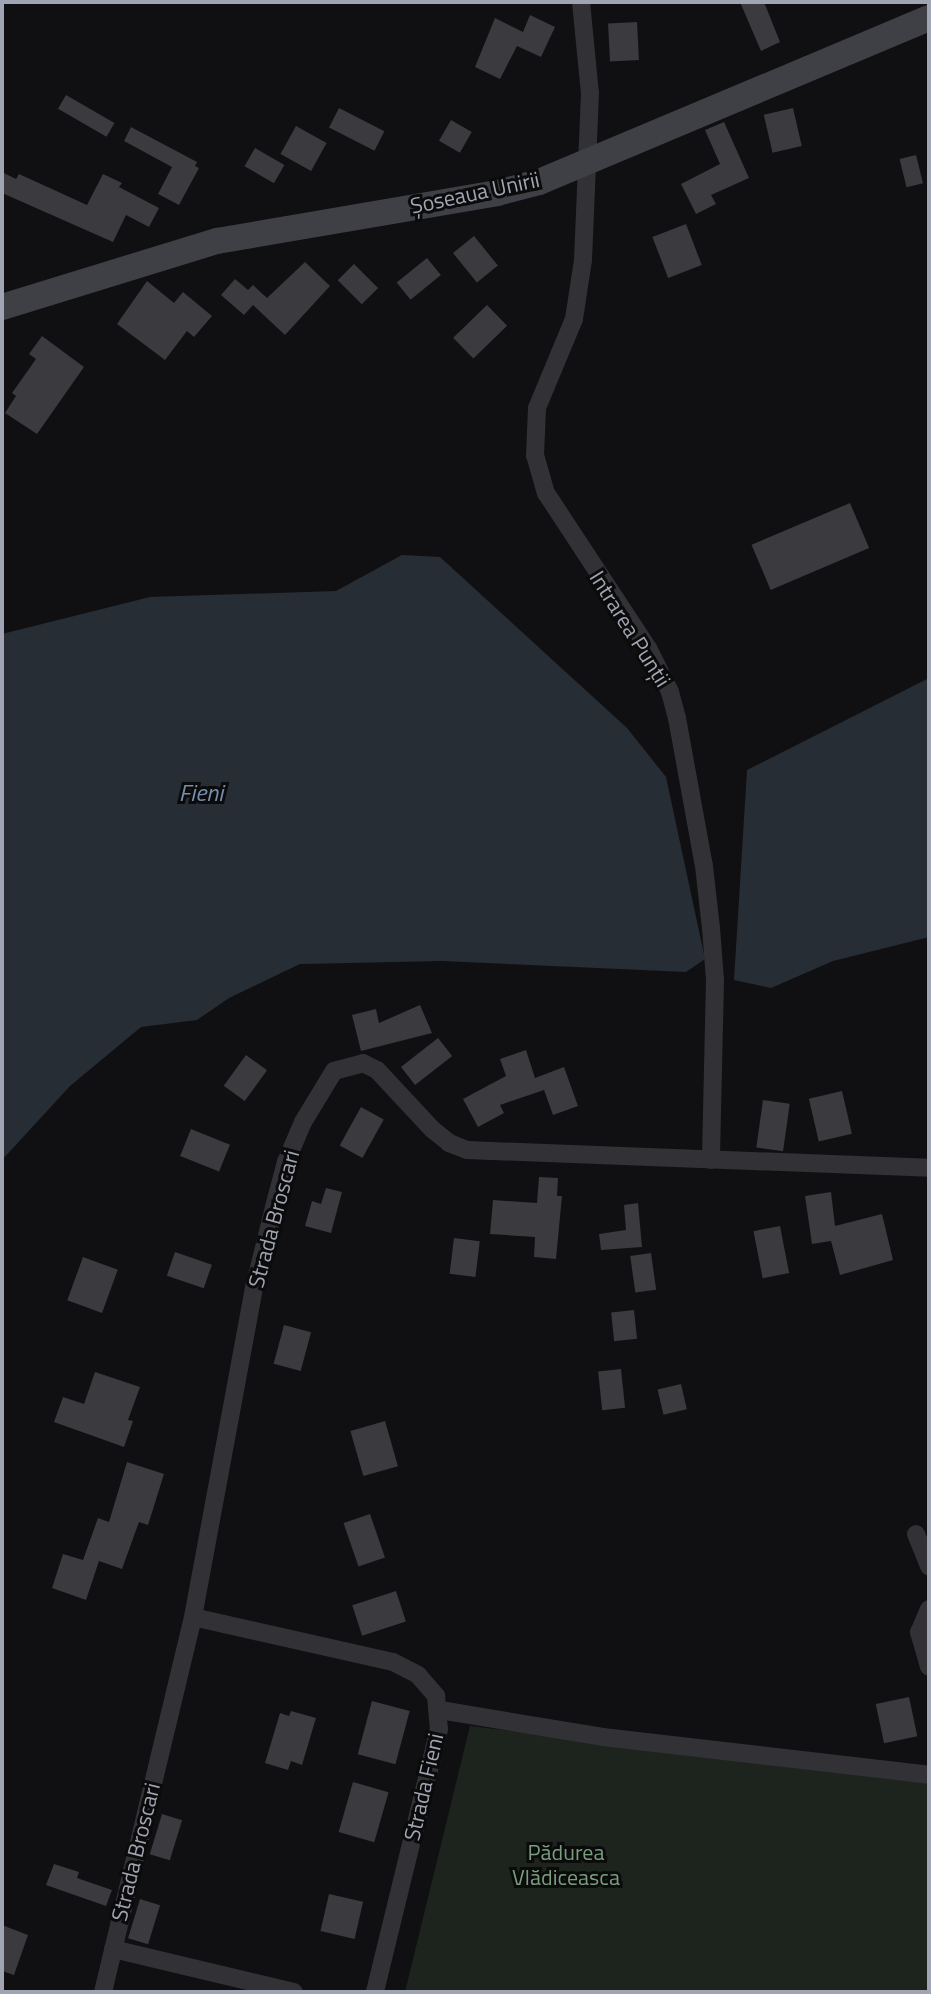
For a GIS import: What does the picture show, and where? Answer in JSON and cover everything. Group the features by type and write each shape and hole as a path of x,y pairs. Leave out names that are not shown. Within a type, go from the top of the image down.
{"main road":[{"name":"Șoseaua Unirii","path":"2,307 217,241 497,193 586,164 929,18"}],"street":[{"name":"Intrarea Punții","path":"581,2 590,93 580,286 574,319 537,408 535,455 546,493 648,648 670,692 677,718 704,866 712,941 715,1043 711,1160"},
{"name":"Strada Broscari","path":"103,1992 193,1617 255,1284 286,1162 309,1110 334,1071 363,1063 377,1070 432,1129 449,1143 467,1150 929,1168"},
{"path":"916,1534 929,1566"},
{"path":"929,1609 919,1632 929,1667"},
{"name":"Strada Fieni","path":"193,1617 408,1667 427,1684 440,1710 439,1729 375,1992"},
{"path":"440,1710 603,1737 929,1775"},
{"path":"113,1949 294,1992"}],"green space":[{"name":"Pădurea Vlădiceasca","path":"470,1726 929,1781 929,1992 405,1992"}],"water":[{"name":"Fieni","path":"402,555 440,557 627,728 666,777 705,959 686,972 442,961 300,964 229,998 197,1020 141,1027 70,1086 2,1160 2,634 150,597 336,591"},
{"path":"929,678 929,937 833,961 771,988 734,980 747,770"}],"building":[{"path":"740,2 764,2 780,42 761,51"},
{"path":"530,15 555,27 541,57 517,46 500,79 475,67 495,18 523,32"},
{"path":"637,22 639,60 610,61 608,24"},
{"path":"66,95 114,123 106,137 58,109"},
{"path":"339,108 384,131 374,151 329,128"},
{"path":"793,108 802,146 773,153 764,115"},
{"path":"451,120 472,132 460,153 439,141"},
{"path":"724,122 749,178 711,195 716,204 696,214 681,184 720,164 705,130"},
{"path":"296,126 327,143 311,171 280,154"},
{"path":"131,127 197,162 195,166 199,168 179,205 158,194 172,167 124,141"},
{"path":"255,148 284,165 274,183 244,166"},
{"path":"916,155 923,183 907,187 900,159"},
{"path":"2,172 16,179 19,174 87,205 103,174 122,183 119,187 159,208 149,227 126,215 113,242 2,193"},
{"path":"686,224 702,265 668,278 652,237"},
{"path":"474,236 498,266 477,283 453,253"},
{"path":"427,258 441,275 411,300 397,283"},
{"path":"305,262 330,286 285,335 253,305 244,315 221,295 235,279 248,290 253,285 267,298"},
{"path":"354,264 378,288 362,304 338,280"},
{"path":"147,281 174,303 183,292 212,316 194,337 187,331 165,360 117,324"},
{"path":"487,305 507,326 473,359 453,338"},
{"path":"42,336 84,367 37,434 5,413 16,396 12,393 36,359 29,354"},
{"path":"850,503 869,548 771,590 752,545"},
{"path":"420,1005 432,1033 361,1051 352,1015 376,1009 379,1023"},
{"path":"438,1038 452,1056 415,1085 401,1067"},
{"path":"526,1050 535,1078 564,1067 578,1106 553,1115 544,1090 500,1105 504,1113 478,1127 463,1099 506,1076 500,1059"},
{"path":"246,1055 267,1070 245,1101 224,1086"},
{"path":"842,1091 852,1134 819,1142 809,1099"},
{"path":"763,1100 790,1104 783,1151 756,1148"},
{"path":"361,1107 384,1120 362,1158 340,1145"},
{"path":"191,1129 230,1145 219,1172 180,1156"},
{"path":"539,1177 558,1178 557,1196 562,1196 556,1259 534,1257 535,1237 490,1234 493,1200 537,1203"},
{"path":"326,1188 342,1192 331,1233 305,1226 312,1201 321,1204"},
{"path":"831,1192 835,1226 882,1214 893,1260 840,1275 831,1241 812,1244 805,1196"},
{"path":"638,1203 642,1247 601,1250 599,1234 626,1230 624,1205"},
{"path":"780,1226 789,1273 763,1278 753,1231"},
{"path":"454,1238 480,1241 475,1277 450,1274"},
{"path":"175,1252 212,1265 204,1288 167,1276"},
{"path":"651,1253 656,1290 635,1293 630,1256"},
{"path":"83,1257 118,1270 102,1313 67,1300"},
{"path":"634,1310 637,1339 614,1341 611,1312"},
{"path":"284,1325 311,1332 301,1371 274,1364"},
{"path":"621,1369 625,1408 602,1410 598,1371"},
{"path":"95,1372 140,1387 128,1420 133,1421 124,1447 54,1422 63,1397 84,1404"},
{"path":"681,1384 687,1409 663,1415 658,1389"},
{"path":"385,1421 398,1466 363,1476 350,1431"},
{"path":"127,1462 164,1474 148,1525 139,1522 122,1569 99,1561 86,1600 52,1588 63,1554 83,1560 98,1518 109,1522"},
{"path":"370,1514 385,1557 359,1567 344,1523"},
{"path":"396,1591 406,1621 362,1636 352,1605"},
{"path":"909,1697 917,1736 884,1743 876,1704"},
{"path":"372,1701 410,1711 395,1764 358,1754"},
{"path":"291,1711 316,1718 302,1765 291,1761 288,1770 265,1763 280,1713 289,1716"},
{"path":"353,1782 389,1792 374,1842 339,1832"},
{"path":"162,1814 182,1820 170,1860 150,1854"},
{"path":"54,1864 79,1872 77,1878 112,1890 106,1906 46,1885"},
{"path":"329,1894 363,1902 355,1939 320,1931"},
{"path":"140,1899 160,1905 148,1944 128,1938"},
{"path":"2,1925 28,1935 14,1975 2,1971"}]}
